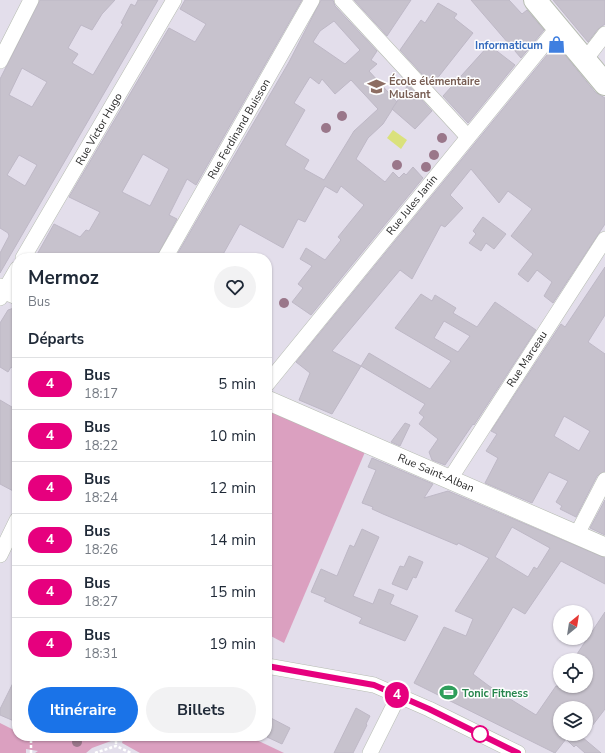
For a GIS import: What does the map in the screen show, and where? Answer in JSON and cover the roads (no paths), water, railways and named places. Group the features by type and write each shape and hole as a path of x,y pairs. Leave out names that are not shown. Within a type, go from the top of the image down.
{"main road":[{"path":"535,0 605,84"}],"street":[{"path":"0,61 31,0"},
{"name":"Rue Victor Hugo","path":"27,253 174,0"},
{"name":"Rue Ferdinand Buisson","path":"168,253 312,0"},
{"path":"342,0 468,137"},
{"name":"Rue Jules Janin","path":"272,378 558,27"},
{"path":"585,60 605,34"},
{"name":"Rue Marceau","path":"450,479 605,239"},
{"path":"5,293 12,279"},
{"name":"Rue Saint-Alban","path":"272,402 605,547"},
{"path":"577,534 605,480"},
{"path":"7,551 12,536"},
{"path":"272,667 374,685 399,695 518,753"},
{"path":"370,753 399,695"}],"place":[{"name":"Informaticum","path":"556,45"},
{"name":"École élémentaire Mulsant","path":"376,87"},
{"name":"Tonic Fitness","path":"449,693"}]}
